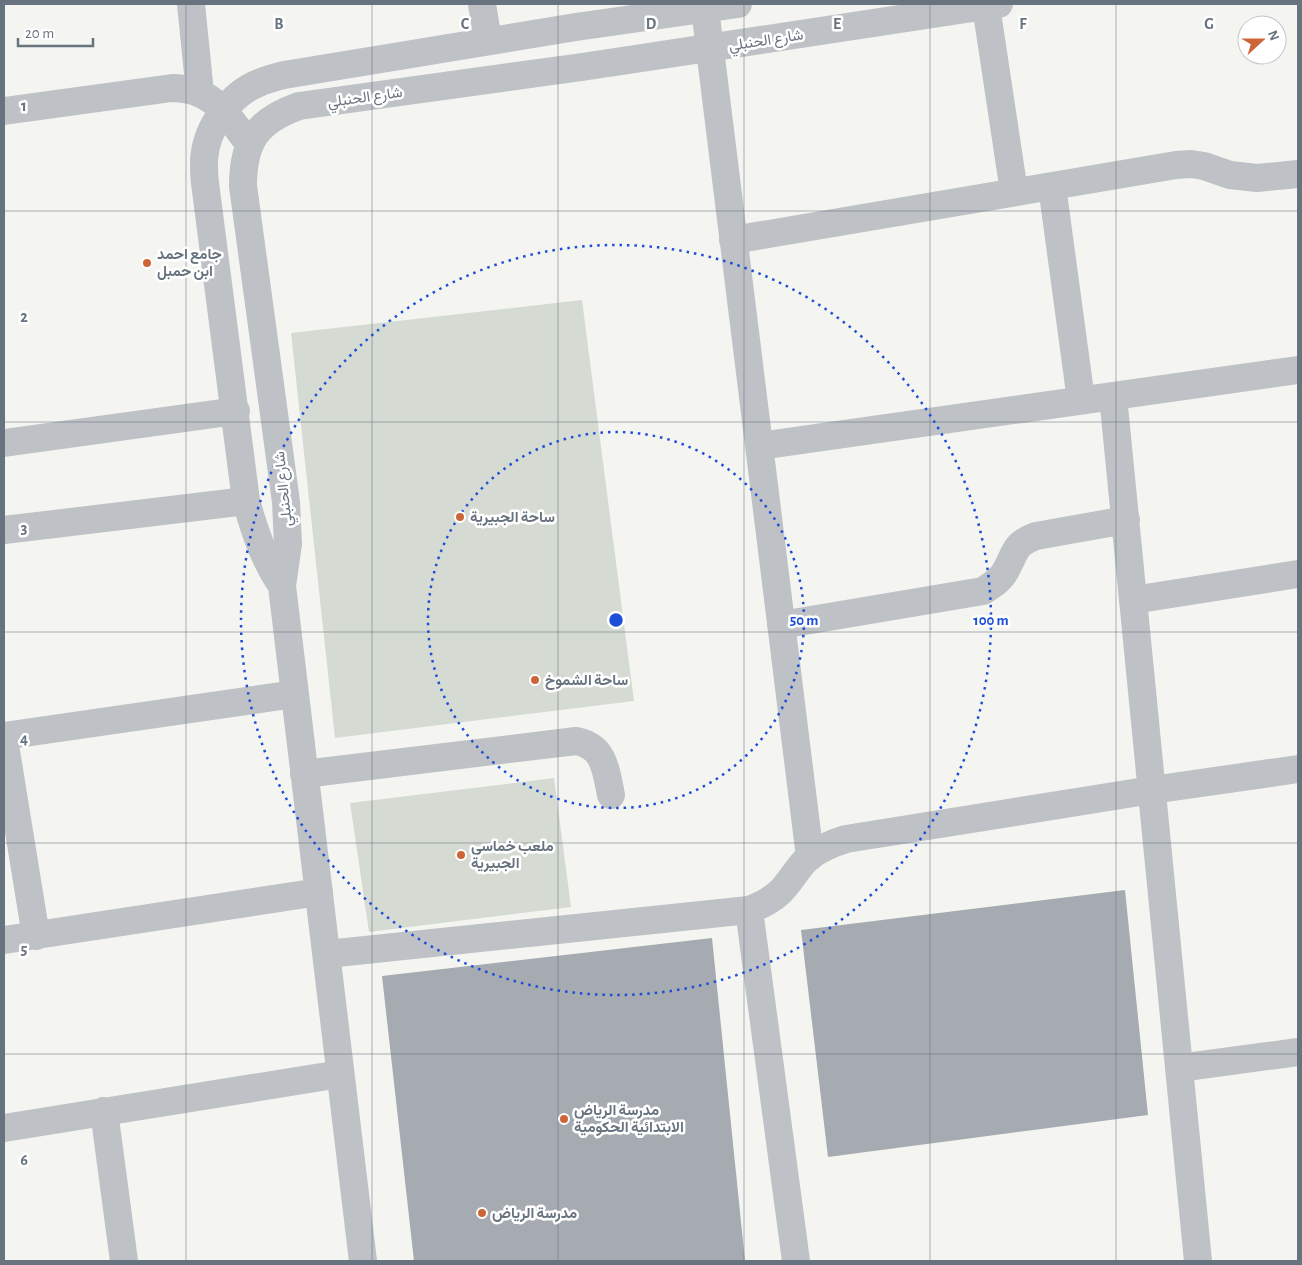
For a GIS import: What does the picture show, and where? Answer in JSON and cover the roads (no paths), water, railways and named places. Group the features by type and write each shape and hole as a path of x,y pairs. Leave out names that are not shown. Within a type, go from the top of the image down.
{"street":[{"path":"191,4 200,93"},
{"path":"482,4 488,41"},
{"path":"363,1261 282,586 262,552 246,501 236,411 204,175 204,158 209,134 223,110 238,95 260,82 284,75 576,27 738,4"},
{"path":"992,5 1014,192"},
{"name":"شارع الحنبلي","path":"282,586 287,551 287,523 243,186 243,164 249,144 262,126 279,113 299,106 582,68 992,5"},
{"path":"705,9 810,857"},
{"path":"576,27 582,68"},
{"path":"4,110 172,88 187,88 212,100 223,110 249,144"},
{"path":"734,240 1184,164 1204,166 1230,175 1250,177 1298,174"},
{"path":"1052,186 1081,400"},
{"path":"230,369 266,362"},
{"path":"759,446 1298,370"},
{"path":"1114,396 1198,1261"},
{"path":"4,443 236,411"},
{"path":"4,530 246,501"},
{"path":"781,625 983,591 996,583 1006,571 1014,550 1023,541 1036,536 1126,520"},
{"path":"1133,600 1298,574"},
{"path":"36,936 4,738 295,694"},
{"path":"304,774 576,741 591,746 601,756 611,795"},
{"path":"327,954 749,910 766,903 781,892 792,876 810,857 828,845 846,839 1152,790 1298,769"},
{"path":"4,940 319,892"},
{"path":"749,910 796,1261"},
{"path":"1179,1068 1298,1052"},
{"path":"4,1128 340,1074"},
{"path":"104,1112 124,1261"}],"place":[{"name":"جامع احمد ابن حمبل","path":"147,263"},
{"name":"ساحة الجبيرية","path":"460,517"},
{"name":"ساحة الشموخ","path":"535,680"},
{"name":"ملعب خماسي الجبيرية","path":"461,855"},
{"name":"مدرسة الرياض الابتدائية الحكومية","path":"564,1119"},
{"name":"مدرسة الرياض","path":"482,1213"}]}
